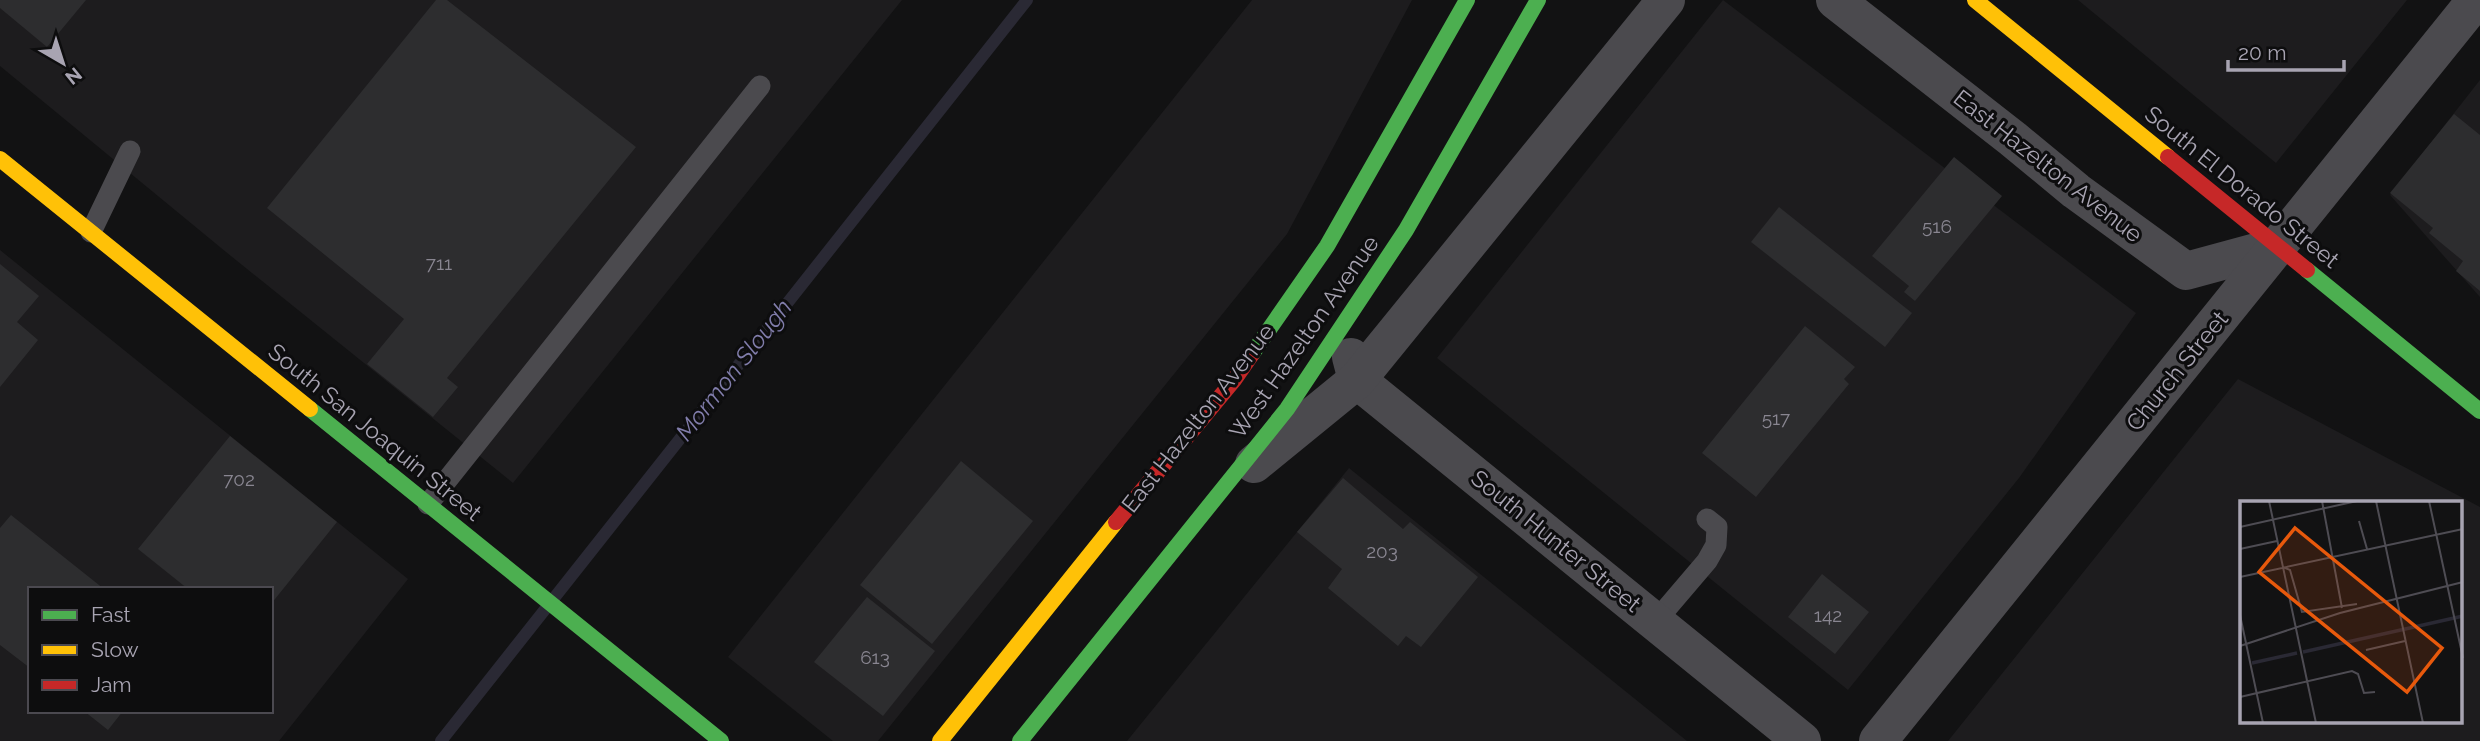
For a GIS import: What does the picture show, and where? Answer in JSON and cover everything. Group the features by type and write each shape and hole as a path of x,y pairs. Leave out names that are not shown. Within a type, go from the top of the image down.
{"main road":[{"name":"East Hazelton Avenue","path":"940,741 1131,503 1234,380 1327,246 1466,0"},
{"name":"West Hazelton Avenue","path":"1020,741 1287,409 1406,230 1538,0"},
{"name":"South El Dorado Street","path":"1975,0 2480,411"},
{"name":"South San Joaquin Street","path":"0,159 720,741"}],"street":[{"path":"1222,489 1357,380 1666,0"},
{"name":"East Hazelton Avenue","path":"1835,0 2076,191 2186,271 2278,246"},
{"name":"Church Street","path":"1878,741 2476,0"},
{"path":"1347,320 1349,348 1357,380"},
{"name":"South Hunter Street","path":"1357,380 1802,741"}],"lane":[{"path":"428,504 760,86"},
{"path":"91,232 130,151"},
{"path":"1655,622 1707,561 1716,545 1717,527 1707,519"}],"shaded area":[{"path":"0,0 902,0 513,483 0,66"},
{"path":"1252,0 1412,0 1287,234 878,741 833,741 728,657"},
{"path":"1723,0 2136,313 2019,478 1848,690 1437,358"},
{"path":"2078,0 2407,0 2276,163"},
{"path":"2480,80 2480,297 2390,195"},
{"path":"0,250 408,579 279,741 0,741"},
{"path":"2238,379 2480,507 2480,741 1948,741"},
{"path":"1349,468 1687,741 1127,741"}],"building":[{"path":"0,0 86,0 47,47 0,8"},
{"path":"436,0 447,0 636,147 447,378 458,387 433,417 367,364 404,319 267,208"},
{"path":"2454,114 2480,135 2480,291 2456,271 2463,261 2429,233 2433,228 2390,193"},
{"path":"1954,157 2002,196 1915,301 1904,292 1909,286 1872,256"},
{"path":"1779,207 1912,313 1885,347 1751,242"},
{"path":"0,264 39,296 17,322 38,340 0,387"},
{"path":"1805,326 1855,367 1844,379 1849,384 1756,497 1702,453"},
{"path":"230,436 337,522 273,602 273,587 186,587 138,549"},
{"path":"961,461 1033,521 932,644 860,585"},
{"path":"1343,478 1403,529 1410,522 1478,577 1421,647 1406,636 1398,646 1328,588 1342,569 1297,532"},
{"path":"11,515 101,587 28,587 28,666 0,645 0,528"},
{"path":"1822,574 1869,612 1835,654 1788,617"},
{"path":"867,597 935,651 883,716 814,662"},
{"path":"87,713 121,713 108,730"}],"waterway":[{"name":"Mormon Slough","path":"441,741 1027,0"}],"traffic: fast":[{"path":"1252,354 1327,246 1467,0"},
{"path":"1020,741 1287,409 1406,230 1538,0"},
{"path":"2307,270 2480,411"},
{"path":"310,409 721,741"}],"traffic: slow":[{"path":"1975,0 2168,157"},
{"path":"0,159 310,409"},
{"path":"940,741 1116,522"}],"traffic: jam":[{"path":"2168,157 2307,270"},
{"path":"1116,522 1234,380 1252,354"}]}
